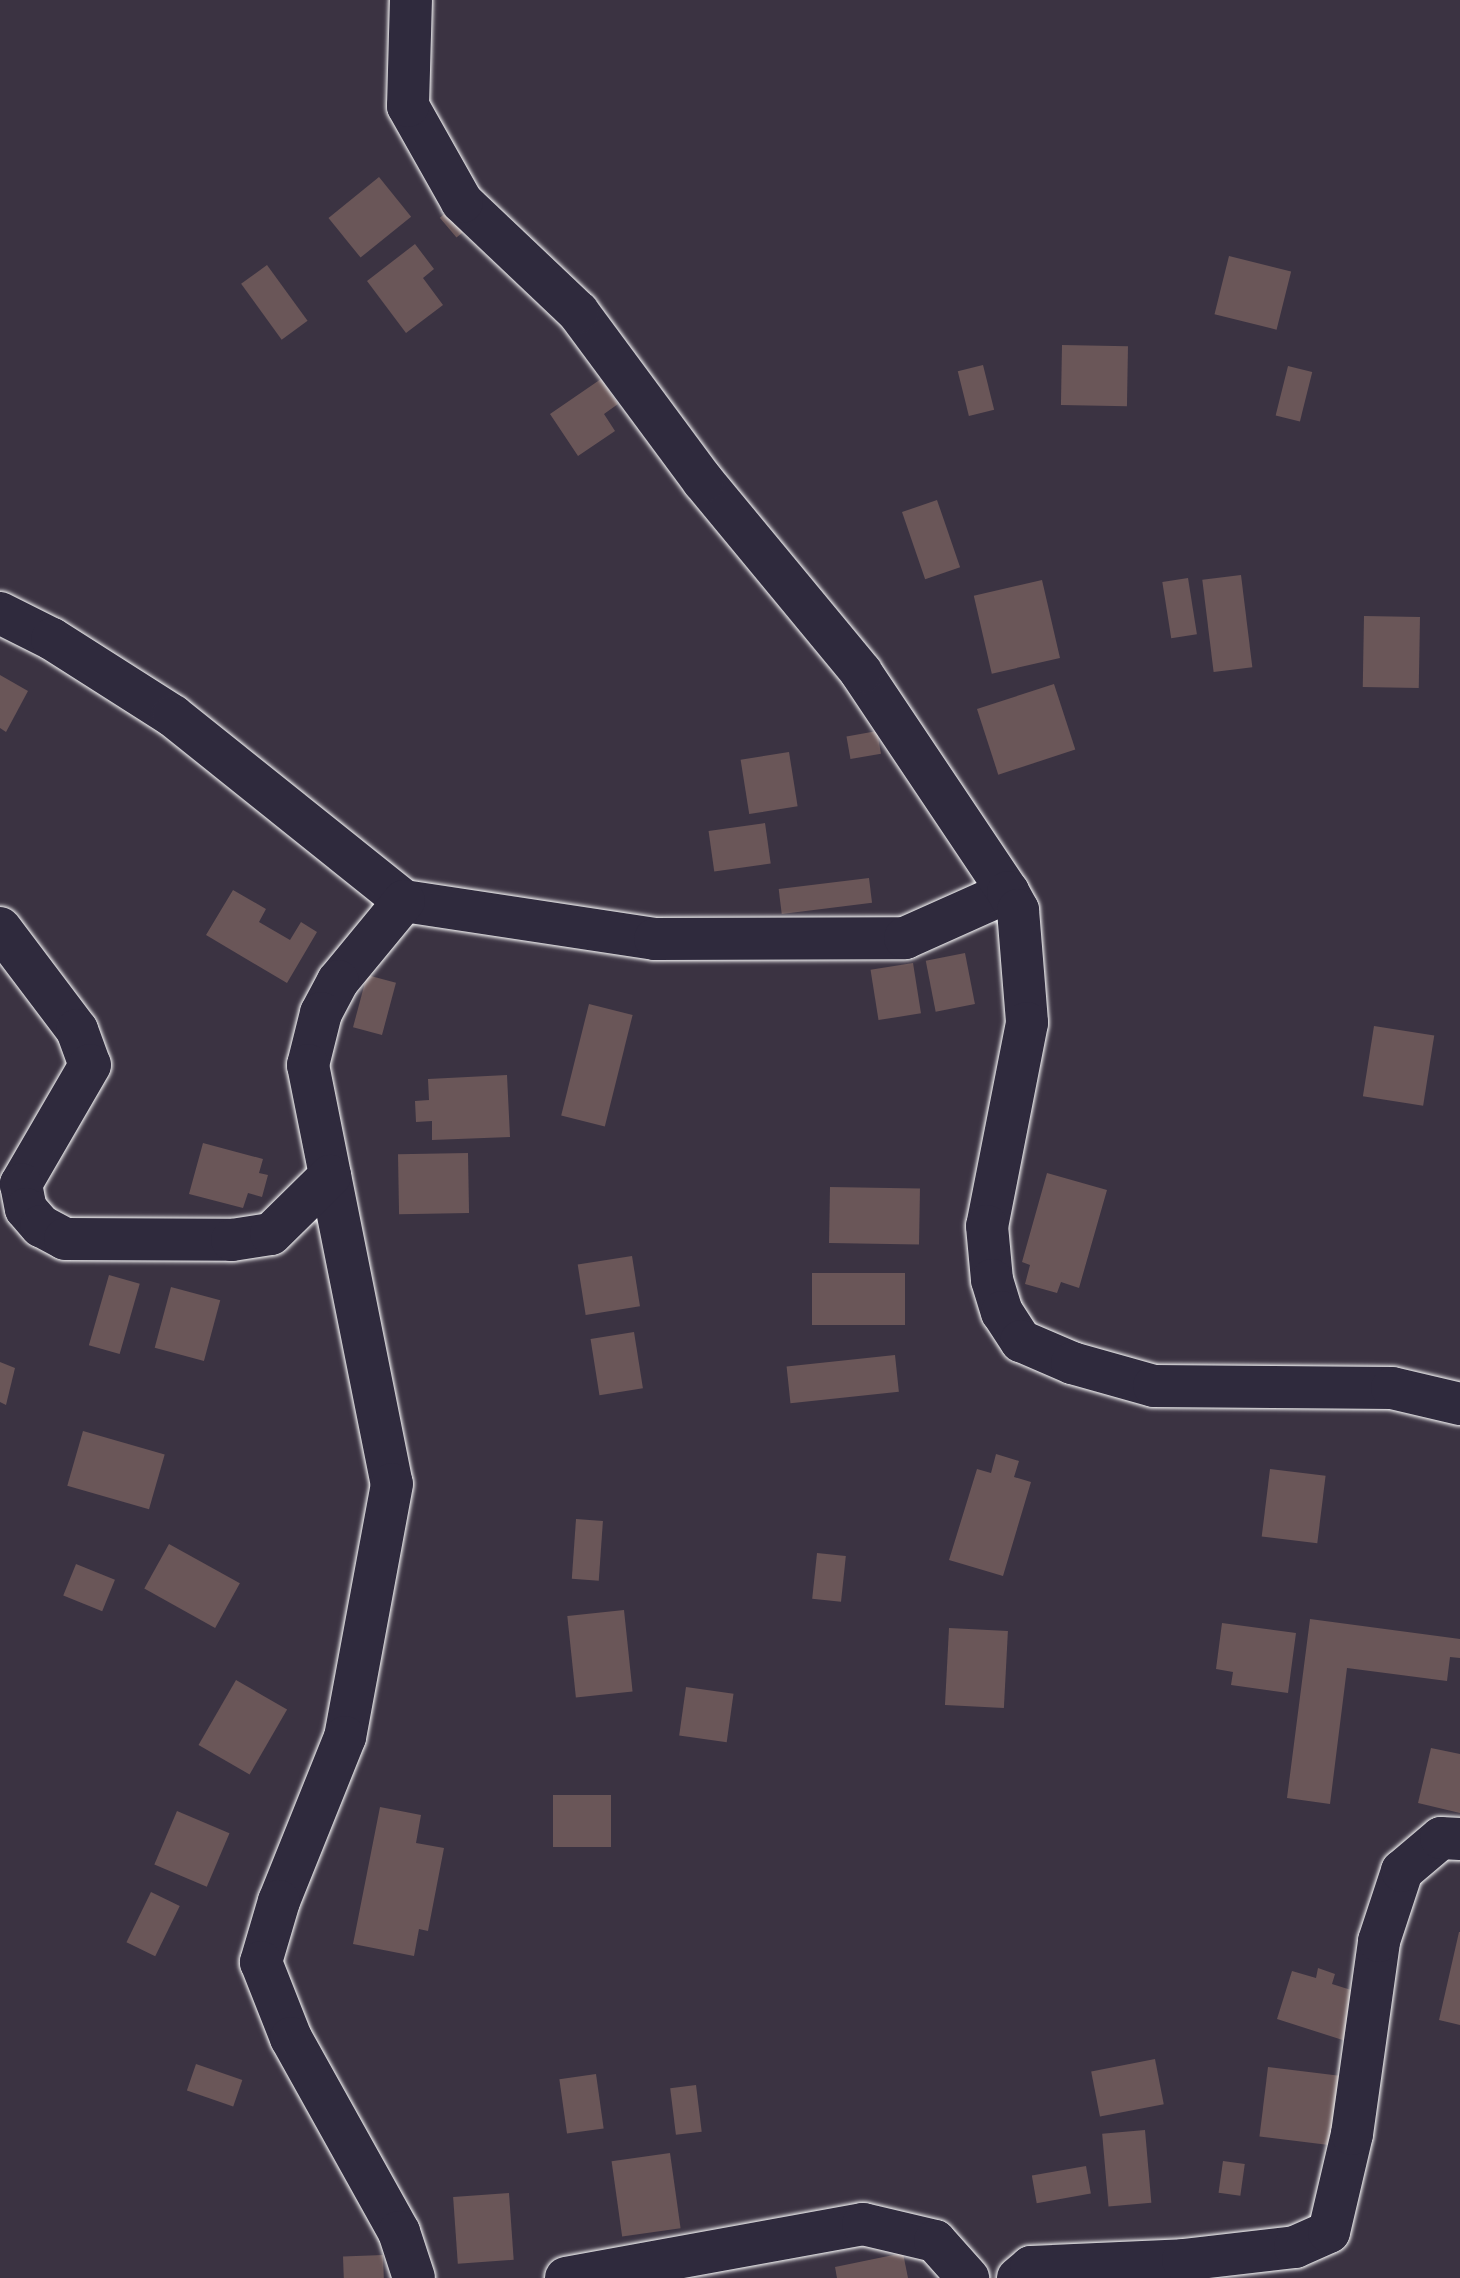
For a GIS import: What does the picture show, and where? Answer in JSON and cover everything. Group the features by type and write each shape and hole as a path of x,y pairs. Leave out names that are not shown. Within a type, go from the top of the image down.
{"street":[{"path":"411,0 408,106 462,202 578,312 703,481 861,672 1018,910 1027,1023 987,1226 992,1280 1002,1312 1021,1341 1072,1363 1154,1386 1392,1388 1460,1404"},
{"path":"0,613 52,639 173,716 404,901 655,939 905,938 1008,892"},
{"path":"404,901 338,981 321,1013 308,1065 392,1484 345,1737 279,1901 261,1962 291,2038 399,2232 414,2278"},
{"path":"0,928 77,1030 90,1065 21,1184 26,1209 41,1226 65,1239 232,1240 271,1234 330,1176"},
{"path":"1018,2278 1031,2267 1183,2260 1295,2247 1329,2232 1352,2134 1379,1941 1402,1871 1441,1838 1460,1839"},
{"path":"566,2278 863,2224 935,2241 968,2278"}],"building":[{"path":"379,177 411,217 361,258 328,218"},
{"path":"462,199 479,219 456,238 440,218"},
{"path":"415,244 434,269 423,278 443,305 406,333 367,281"},
{"path":"1229,256 1291,271 1277,330 1214,314"},
{"path":"267,265 308,321 282,340 241,284"},
{"path":"1062,345 1128,346 1127,406 1061,405"},
{"path":"983,365 994,410 969,416 958,371"},
{"path":"1288,366 1312,372 1300,422 1276,415"},
{"path":"601,379 618,404 604,414 615,431 578,456 550,414"},
{"path":"937,500 960,567 925,579 902,512"},
{"path":"1241,575 1252,667 1214,672 1202,580"},
{"path":"1188,578 1197,634 1171,638 1162,582"},
{"path":"1042,580 1060,658 992,674 974,596"},
{"path":"1364,616 1420,617 1419,688 1363,687"},
{"path":"0,675 28,691 6,732 0,728"},
{"path":"1054,684 1075,750 998,775 977,709"},
{"path":"877,731 881,754 850,759 846,736"},
{"path":"789,752 798,806 749,814 741,760"},
{"path":"765,823 771,864 714,872 709,831"},
{"path":"869,878 872,903 782,914 779,889"},
{"path":"233,890 266,909 259,922 290,940 301,922 317,932 287,983 206,935"},
{"path":"965,953 975,1004 936,1012 926,961"},
{"path":"913,963 921,1013 879,1020 871,970"},
{"path":"367,975 396,983 382,1035 353,1027"},
{"path":"589,1004 633,1015 605,1126 561,1116"},
{"path":"1374,1026 1434,1036 1423,1106 1363,1096"},
{"path":"507,1075 510,1137 432,1140 432,1121 416,1122 415,1101 429,1100 428,1079"},
{"path":"203,1143 263,1159 259,1173 268,1175 262,1197 248,1193 243,1208 189,1194"},
{"path":"468,1153 469,1213 399,1214 398,1154"},
{"path":"1047,1173 1107,1190 1079,1288 1061,1282 1057,1293 1025,1284 1030,1265 1022,1262"},
{"path":"830,1187 920,1189 919,1245 829,1243"},
{"path":"632,1256 640,1306 586,1315 578,1265"},
{"path":"812,1273 905,1273 905,1325 812,1325"},
{"path":"109,1275 140,1284 120,1354 89,1345"},
{"path":"171,1287 220,1300 204,1361 155,1348"},
{"path":"634,1332 643,1388 599,1395 591,1339"},
{"path":"895,1355 899,1392 790,1403 787,1366"},
{"path":"0,1362 15,1368 6,1405 0,1402"},
{"path":"83,1431 165,1454 149,1509 67,1486"},
{"path":"996,1454 1019,1461 1014,1477 1031,1482 1003,1576 949,1560 977,1469 991,1473"},
{"path":"1270,1469 1326,1476 1317,1543 1262,1536"},
{"path":"576,1519 603,1521 599,1581 572,1579"},
{"path":"169,1544 240,1583 215,1628 144,1589"},
{"path":"817,1553 846,1556 841,1602 812,1599"},
{"path":"76,1564 115,1580 102,1611 63,1596"},
{"path":"624,1610 633,1692 576,1698 567,1616"},
{"path":"1310,1619 1460,1639 1460,1658 1450,1657 1447,1681 1347,1668 1330,1804 1287,1798"},
{"path":"1222,1623 1296,1633 1288,1693 1231,1685 1233,1672 1216,1669"},
{"path":"949,1628 1008,1631 1004,1708 945,1705"},
{"path":"236,1680 287,1710 250,1774 198,1745"},
{"path":"686,1687 734,1694 727,1742 679,1736"},
{"path":"1431,1748 1460,1754 1460,1813 1418,1803"},
{"path":"553,1795 611,1795 611,1847 553,1847"},
{"path":"380,1807 421,1815 416,1843 444,1848 428,1931 419,1929 414,1956 353,1944"},
{"path":"177,1811 229,1833 207,1887 154,1864"},
{"path":"151,1892 180,1906 155,1956 126,1942"},
{"path":"1460,1932 1460,2025 1439,2020"},
{"path":"1318,1968 1335,1974 1332,1984 1367,1995 1352,2043 1277,2019 1292,1971 1316,1978"},
{"path":"1155,2059 1164,2104 1100,2117 1091,2071"},
{"path":"196,2064 242,2080 233,2106 187,2090"},
{"path":"1268,2067 1343,2076 1335,2146 1259,2136"},
{"path":"596,2074 604,2128 567,2134 559,2079"},
{"path":"696,2085 702,2132 676,2135 670,2088"},
{"path":"1145,2130 1151,2203 1109,2206 1102,2134"},
{"path":"670,2153 681,2228 622,2236 612,2161"},
{"path":"1223,2161 1245,2164 1240,2196 1219,2193"},
{"path":"1086,2166 1091,2194 1037,2203 1032,2176"},
{"path":"509,2193 514,2260 458,2264 453,2197"},
{"path":"903,2253 908,2278 837,2278 835,2267"},
{"path":"383,2255 384,2278 344,2278 343,2256"}]}
